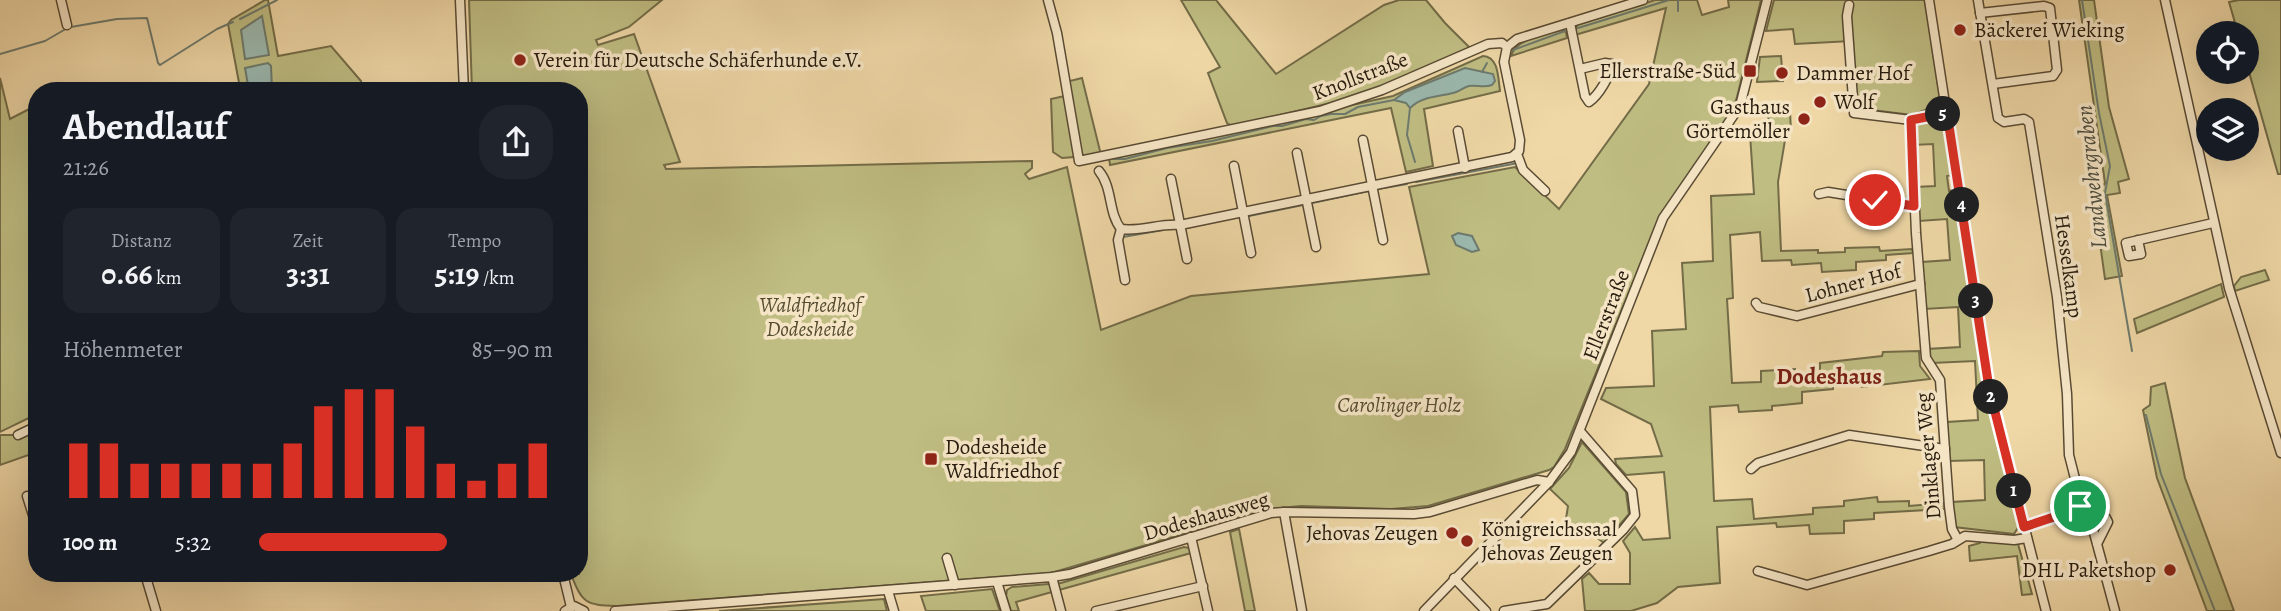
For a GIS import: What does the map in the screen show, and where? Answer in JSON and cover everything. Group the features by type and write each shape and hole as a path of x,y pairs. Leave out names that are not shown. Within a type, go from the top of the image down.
{"street":[{"path":"61,0 67,25"},
{"path":"460,0 464,82"},
{"name":"Knollstraße","path":"1048,0 1079,161 1320,111 1382,90 1488,44 1502,43 1507,47 1517,39 1643,0"},
{"name":"Ellerstraße","path":"1424,611 1564,464 1580,431 1663,218 1740,106 1767,0"},
{"path":"1929,0 1989,388 2046,611"},
{"name":"Hesselkamp","path":"1978,0 1998,118 2004,122 2024,119 2029,122 2057,297 2067,394 2069,455 2081,502 2078,509 2024,527"},
{"path":"2165,0 2229,288 2281,453"},
{"path":"1849,5 1847,16 1854,113 1911,120 1947,113"},
{"path":"1980,13 2045,6 2050,8 2057,70 2053,76 1993,84"},
{"path":"1570,23 1585,96 1588,102 1594,98 1612,64 1580,69"},
{"path":"1099,171 1107,180 1116,223 1121,229 1129,231 1169,224 1180,225 1512,158 1520,147 1504,62 1507,47"},
{"name":"Dinklager Weg","path":"1911,120 1914,206 1926,358 1940,380 1952,529 1958,540"},
{"path":"1458,131 1465,168"},
{"path":"1363,140 1383,240"},
{"path":"1297,152 1316,247"},
{"path":"1517,154 1523,170 1545,191"},
{"path":"1234,166 1251,253"},
{"path":"1171,178 1187,259"},
{"path":"1819,194 1828,191 1914,206"},
{"path":"2138,240 2213,223"},
{"path":"1121,229 1118,240 1125,280"},
{"name":"Lohner Hof","path":"1756,303 1759,307 1797,316 1920,284"},
{"path":"18,435 28,430"},
{"path":"1504,611 1547,604 1635,515 1632,491 1580,431"},
{"path":"1751,468 1758,463 1849,435 1945,449"},
{"name":"Dodeshausweg","path":"615,611 1052,577 1070,574 1271,513 1414,514 1430,512 1537,480 1549,482"},
{"path":"1284,512 1302,611"},
{"path":"1758,571 1807,585 1917,555 1970,535 2014,540 2027,538"},
{"path":"1191,537 1208,611"},
{"path":"2097,544 2115,611"},
{"path":"947,558 955,585"},
{"path":"1052,577 1061,611"},
{"path":"1454,578 1486,611"},
{"path":"147,582 156,611"},
{"path":"563,582 568,609 578,606 584,611"},
{"path":"997,582 1006,611"},
{"path":"1096,611 1180,589 1203,586"},
{"path":"888,591 894,611"}],"green space":[{"path":"268,0 278,56 331,46 361,82 239,82 228,24"},
{"name":"Carolinger Holz","path":"469,0 662,0 629,27 596,40 598,45 634,34 680,162 664,165 666,169 1032,161 1032,168 1025,174 1029,179 1067,167 1101,330 1191,296 1429,274 1409,187 1515,167 1559,209 1649,84 1666,8 1575,35 1577,25 1655,0 1697,0 1702,15 1729,7 1728,0 1761,0 1732,111 1657,223 1565,449 1554,467 1549,470 1428,506 1391,509 1301,506 1269,509 1051,573 617,606 591,603 582,597 574,582 588,582 588,82 472,82"},
{"path":"1181,0 1216,0 1276,74 1384,5 1399,0 1426,0 1470,48 1361,96 1232,126 1227,123 1208,73 1220,67"},
{"path":"1774,0 1925,0 1941,104 1912,115 1856,108 1851,41 1795,44 1793,29 1766,31"},
{"path":"2079,0 2094,0 2109,107 2129,179 2118,182 2120,193 2107,195 2122,276 2105,279 2094,200 2105,183"},
{"path":"2281,0 2281,174 2278,174 2259,107 2259,98 2256,98 2252,84 2259,84 2259,21 2235,21 2229,2"},
{"path":"1561,30 1566,32 1567,38 1511,56 1525,41"},
{"path":"1483,56 1495,64 1500,91 1424,109 1433,166 1406,172 1391,108 1110,165 1109,158 1393,96"},
{"path":"1781,56 1783,81 1757,82 1760,57"},
{"path":"0,78 10,119 28,110 28,418 0,432"},
{"path":"1082,78 1101,155 1062,158 1053,152 1051,99 1069,95 1066,82"},
{"path":"1784,105 1784,111 1790,110 1791,133 1786,134 1778,182 1781,251 1845,252 1845,248 1879,247 1880,251 1912,249 1913,253 1886,255 1886,260 1856,262 1856,270 1822,272 1821,263 1792,265 1791,260 1762,261 1760,232 1730,235 1733,298 1727,299 1732,383 1761,382 1761,371 1795,369 1796,376 1820,374 1820,363 1882,356 1883,352 1919,351 1920,366 1930,379 1862,387 1861,381 1833,383 1833,389 1802,392 1802,403 1772,406 1772,410 1739,412 1738,405 1710,407 1714,501 1752,499 1754,519 1813,514 1813,508 1844,506 1844,501 1877,497 1878,502 1909,501 1909,506 1944,503 1945,509 1874,513 1874,519 1844,521 1844,533 1810,534 1809,525 1777,527 1776,523 1717,527 1720,583 1678,587 1657,603 1631,611 1585,611 1582,579 1589,573 1599,584 1630,584 1630,553 1623,541 1635,527 1643,540 1670,538 1664,472 1626,475 1615,459 1662,456 1651,424 1601,399 1606,388 1654,386 1652,331 1686,329 1682,263 1713,261 1711,196 1754,194 1750,134 1769,133 1768,106"},
{"path":"1938,119 1944,123 1953,175 1947,176 1949,191 1955,190 1990,412 2019,526 2014,534 1954,527 1952,502 1985,500 1984,460 1949,461 1947,422 1978,420 1975,361 1932,363 1927,349 1960,347 1958,307 1924,309 1922,262 1950,260 1947,219 1919,221 1916,187 1935,186 1933,144 1913,145 1913,128 1918,123"},
{"path":"2265,270 2269,280 2235,291 2234,286 2241,277"},
{"path":"2221,284 2224,297 2137,333 2134,319"},
{"path":"2165,383 2185,478 2234,611 2207,611 2157,478 2143,410 2150,405 2151,387"},
{"path":"28,432 28,455 0,465 0,435"},
{"path":"1582,442 1626,492 1629,514 1604,543 1596,537 1563,538 1568,506 1550,489 1569,468"},
{"path":"1239,529 1255,611 1245,611 1230,532"},
{"path":"1981,540 2018,544 2032,594 2022,595 2017,556 1970,561 1969,546 1980,543"},
{"path":"1184,547 1189,548 1191,553 1016,602 1019,611 1011,611 1006,596 1007,590 1012,587 1061,583"},
{"path":"992,589 1000,611 926,611 921,596"},
{"path":"884,599 887,611 719,611"}],"water":[{"path":"262,16 269,55 245,59 241,30"},
{"path":"268,63 271,66 272,82 247,82 245,68"},
{"path":"1465,68 1493,74 1495,81 1489,86 1469,86 1425,99 1410,108 1406,103 1394,100 1405,92"},
{"path":"1458,233 1472,236 1479,250 1472,252 1456,245 1452,236"}],"waterway":[{"path":"240,19 277,0"},
{"path":"1578,28 1669,0"},
{"path":"1678,0 1678,11"},
{"name":"Landwehrgraben","path":"2082,0 2110,166 2105,193 2132,351"},
{"path":"71,27 117,19 147,18 160,65 233,22"},
{"path":"0,54 45,41 64,30"},
{"path":"1513,50 1565,31"},
{"path":"1482,72 1487,63"},
{"path":"1113,159 1125,159 1167,148 1212,141 1306,119 1314,120 1331,114 1345,114 1358,107 1394,100"},
{"path":"1410,108 1407,135 1415,162"},
{"path":"1416,182 1518,163"},
{"path":"1378,189 1407,184"},
{"path":"1312,203 1369,191"},
{"path":"1249,216 1303,205"},
{"path":"1186,228 1239,217"},
{"path":"1123,237 1163,230"},
{"name":"Landwehrgraben","path":"2146,415 2161,474 2215,611"}],"place":[{"name":"Bäckerei Wieking","path":"1960,30"},
{"name":"Verein für Deutsche Schäferhunde e.V.","path":"520,60"},
{"name":"Ellerstraße-Süd","path":"1750,71"},
{"name":"Dammer Hof","path":"1782,73"},
{"name":"Wolf","path":"1820,102"},
{"name":"Gasthaus Görtemöller","path":"1804,119"},
{"name":"Dodesheide Waldfriedhof","path":"931,459"},
{"name":"Jehovas Zeugen","path":"1452,533"},
{"name":"Königreichssaal Jehovas Zeugen","path":"1467,541"},
{"name":"DHL Paketshop","path":"2170,570"}],"district":[{"name":"Dodeshaus","path":"1829,376"}],"route":[{"path":"1875,200 1914,206 1911,120 1947,113 1989,388 2024,527 2078,509 2080,506"}],"park label":[{"name":"Waldfriedhof Dodesheide","path":"810,317"}]}
